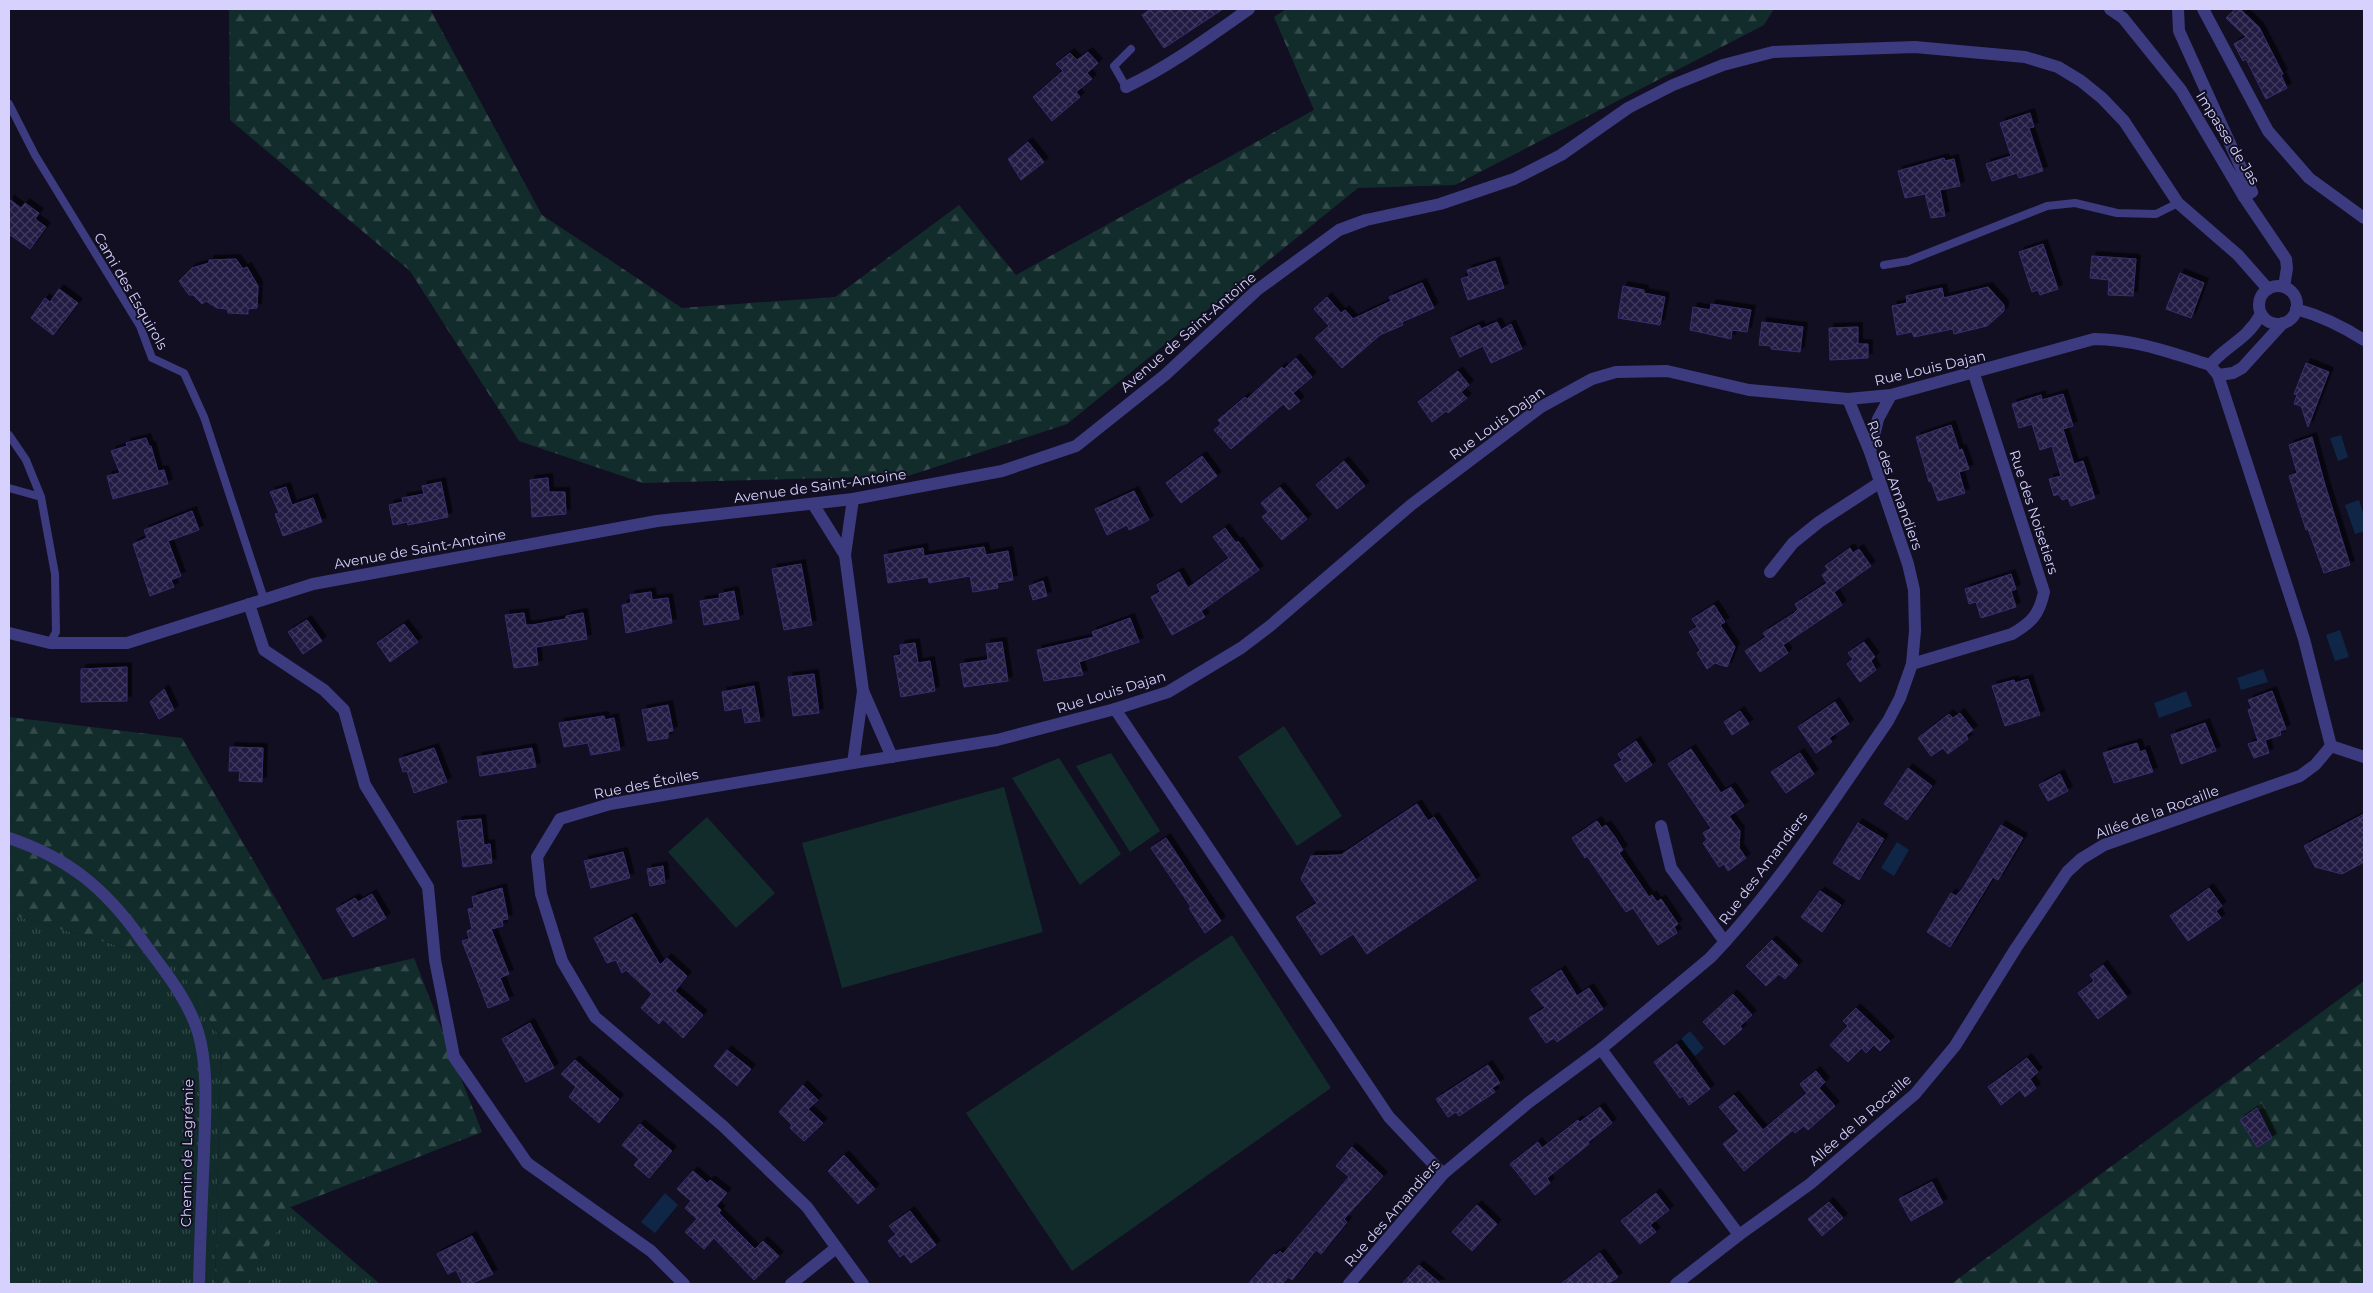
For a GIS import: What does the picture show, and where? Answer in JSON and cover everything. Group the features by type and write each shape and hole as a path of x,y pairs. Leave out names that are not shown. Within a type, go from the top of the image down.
{"street":[{"path":"1126,87 1145,78 1201,43 1249,9"},
{"name":"Impasse de Jas","path":"2110,9 2123,18 2181,90 2244,197 2252,192 2179,31 2178,9"},
{"path":"2203,9 2268,131 2309,178 2364,218"},
{"name":"Avenue de Saint-Antoine","path":"9,633 50,643 127,643 313,584 657,521 853,499 1002,472 1076,446 1165,375 1257,290 1339,230 1366,220 1440,204 1514,179 1561,155 1628,108 1673,85 1723,65 1773,52 1915,47 2025,57 2058,67 2081,81 2102,98 2124,121 2178,202 2238,255 2268,288"},
{"path":"2244,197 2286,258 2287,268 2284,287"},
{"path":"2214,370 2233,374 2242,368 2283,323 2292,318 2297,304 2293,293 2284,287 2268,288 2259,303 2261,314 2255,326 2234,346 2220,353 2214,370 2304,639 2332,746 2364,758"},
{"path":"2296,309 2337,322 2364,340"},
{"path":"2261,314 2271,323 2283,323"},
{"name":"Rue Louis Dajan","path":"853,763 997,740 1115,709 1168,692 1241,648 1411,505 1540,407 1592,379 1616,372 1667,371 1750,390 1848,399 1891,395 1974,374 2094,339 2111,339 2159,348 2214,370"},
{"name":"Rue des Noisetiers","path":"1912,664 2012,634 2027,625 2040,611 2044,592 1974,374"},
{"path":"1870,452 1878,419 1891,395"},
{"name":"Rue des Amandiers","path":"1349,1284 1443,1174 1528,1103 1601,1049 1710,958 1753,910 1888,721 1900,698 1912,664 1915,631 1914,590 1908,564 1870,452 1848,399"},
{"path":"1770,572 1794,542 1819,522 1879,483"},
{"path":"853,499 845,555 864,692 892,757"},
{"path":"813,504 845,555"},
{"path":"248,604 264,650 324,690 344,710 365,785 428,886 435,960 454,1057 528,1163 651,1251 684,1284"},
{"path":"853,763 864,692"},
{"path":"1115,709 1389,1117 1443,1174"},
{"name":"Allée de la Rocaille","path":"1676,1284 1739,1234 1810,1184 1915,1094 1954,1046 2056,888 2067,872 2081,859 2104,845 2300,776 2315,765 2332,746"},
{"name":"Rue des Étoiles","path":"853,763 610,804 560,819 537,857 541,894 562,961 595,1016 723,1126 807,1207 863,1284"},
{"path":"1661,826 1671,868 1725,942"},
{"name":"Chemin de Lagrémie","path":"9,838 26,844 93,882 124,915 184,999 198,1032 203,1067 205,1113 198,1284"},
{"path":"1601,1049 1739,1234"},
{"path":"791,1284 836,1248"}],"lane":[{"path":"1126,87 1114,66 1131,49"},
{"name":"Cami des Esquirols","path":"9,104 35,155 140,326 152,358 184,373 204,417 264,599"},
{"path":"1884,265 1908,261 2047,206 2074,203 2117,213 2156,214 2178,202"},
{"path":"9,435 26,460 41,497 55,574 56,632 50,643"},
{"path":"9,488 41,497"}],"green space":[{"path":"229,9 430,9 542,215 682,308 835,297 959,205 1016,275 1314,110 1274,17 1286,9 1774,9 1764,25 1455,185 1358,188 1067,424 908,476 643,483 519,441 410,271 230,120"},
{"path":"9,717 182,738 323,980 414,958 482,1132 291,1207 247,1284 215,1284 221,1040 177,963 9,914"},
{"path":"1284,726 1342,816 1297,846 1238,757"},
{"path":"1111,753 1160,831 1130,852 1076,766"},
{"path":"1059,758 1121,854 1080,885 1012,778"},
{"path":"1004,787 1043,932 842,988 802,843"},
{"path":"707,817 775,893 736,928 668,852"},
{"path":"9,914 177,963 221,1040 215,1284 9,1284"},
{"path":"1232,935 1331,1088 1072,1271 966,1113"},
{"path":"2364,981 2364,1284 1951,1284"},
{"path":"290,1207 380,1284 247,1284"}],"water":[{"path":"2341,435 2348,457 2338,461 2330,438"},
{"path":"2359,500 2364,516 2364,531 2355,534 2345,505"},
{"path":"2340,630 2349,657 2335,661 2326,635"},
{"path":"2263,669 2268,682 2241,690 2237,678"},
{"path":"2186,691 2192,706 2159,718 2154,703"},
{"path":"1897,842 1909,850 1894,876 1881,868"},
{"path":"1690,1031 1704,1048 1695,1056 1681,1039"},
{"path":"665,1193 678,1205 655,1233 641,1222"}],"building":[{"path":"1151,9 1223,9 1164,48 1142,15"},
{"path":"2235,9 2240,9 2259,27 2283,74 2281,75 2287,88 2266,99 2246,59 2243,61 2234,44 2246,37 2226,18"},
{"path":"1088,52 1098,63 1087,73 1092,79 1076,92 1080,97 1052,121 1033,97 1063,71 1056,64 1070,53 1077,60"},
{"path":"2030,113 2034,127 2029,128 2043,171 2019,178 2017,173 1992,181 1986,164 2011,156 2000,123"},
{"path":"1028,142 1044,162 1021,180 1008,159"},
{"path":"1944,158 1945,161 1954,159 1960,186 1940,190 1945,216 1931,218 1925,194 1905,198 1898,171"},
{"path":"9,199 21,208 25,203 39,213 35,219 46,227 30,249 9,234"},
{"path":"2043,244 2058,289 2040,295 2038,290 2032,292 2019,252"},
{"path":"2092,256 2136,259 2133,296 2108,295 2109,280 2090,278"},
{"path":"236,259 243,269 247,267 258,286 257,308 248,309 248,314 228,313 227,309 217,308 206,301 202,304 193,295 189,295 179,281 192,268 209,263 209,260"},
{"path":"1495,261 1504,288 1468,300 1461,279 1469,276 1467,270"},
{"path":"2180,273 2204,283 2191,318 2166,309"},
{"path":"1422,283 1434,308 1402,322 1403,325 1380,335 1342,368 1315,338 1329,326 1314,309 1327,297 1341,313 1345,310 1353,319 1391,301 1389,297"},
{"path":"1623,286 1665,297 1660,325 1618,318"},
{"path":"1988,287 2004,305 2004,311 1987,326 1954,334 1953,329 1914,337 1912,332 1897,335 1892,306 1907,303 1906,296 1942,288 1944,298"},
{"path":"59,289 78,303 53,335 31,318 45,298 50,302"},
{"path":"1711,304 1751,310 1747,332 1732,330 1731,339 1690,330 1693,307 1710,310"},
{"path":"1497,322 1501,330 1511,324 1522,349 1491,363 1483,346 1460,357 1451,338 1479,325 1481,329"},
{"path":"1762,322 1803,327 1800,352 1771,349 1771,346 1759,345"},
{"path":"1858,327 1858,344 1868,344 1868,358 1830,360 1829,328"},
{"path":"1296,358 1312,377 1293,393 1300,401 1289,410 1283,404 1231,449 1214,430 1221,424 1218,420 1245,397 1247,399 1282,367 1284,369"},
{"path":"2306,363 2329,372 2308,427 2301,406 2294,404 2297,395 2294,394"},
{"path":"1458,371 1469,385 1461,392 1467,398 1448,413 1446,411 1432,422 1418,402"},
{"path":"2063,394 2073,426 2063,429 2074,464 2083,461 2095,498 2071,506 2068,498 2062,500 2059,494 2054,496 2049,479 2061,476 2052,446 2040,450 2032,424 2019,428 2012,404 2041,395 2042,400"},
{"path":"1951,425 1959,450 1962,449 1969,469 1959,472 1965,493 1938,501 1931,481 1929,482 1916,437"},
{"path":"2312,437 2350,565 2324,573 2308,529 2306,530 2289,476 2297,473 2289,445"},
{"path":"146,438 149,446 151,446 158,471 164,470 168,484 113,499 107,476 120,473 111,451 127,446 126,443"},
{"path":"1202,456 1217,476 1181,503 1166,483"},
{"path":"1344,461 1365,486 1337,509 1316,485"},
{"path":"548,478 549,492 565,492 566,514 532,517 530,480"},
{"path":"441,482 448,517 408,525 407,522 393,525 389,505 403,502 402,498 424,494 422,486"},
{"path":"286,487 292,505 313,498 322,522 283,536 275,514 279,513 270,492"},
{"path":"1280,487 1307,519 1282,540 1262,517 1268,512 1261,503"},
{"path":"1134,491 1149,520 1129,530 1127,525 1107,535 1095,509"},
{"path":"192,511 199,530 168,541 181,576 171,580 174,587 150,596 133,544 147,538 144,530"},
{"path":"1225,528 1236,543 1238,541 1259,570 1201,611 1205,617 1172,635 1151,597 1160,592 1157,585 1179,572 1188,588 1229,558 1213,537"},
{"path":"984,547 986,555 1008,551 1013,580 997,583 998,588 973,592 970,576 929,583 928,577 888,583 884,555 923,548 924,556"},
{"path":"1850,548 1853,553 1859,549 1871,566 1834,592 1842,605 1783,645 1788,653 1760,672 1745,651 1766,637 1763,633 1793,614 1798,609 1795,604 1827,583 1822,575 1828,570 1825,566"},
{"path":"801,564 812,625 784,630 772,569"},
{"path":"2011,574 2016,589 2011,591 2016,607 1981,618 1976,602 1969,604 1965,589"},
{"path":"1043,581 1047,596 1033,600 1029,586"},
{"path":"734,591 739,619 704,625 700,601 720,598 719,594"},
{"path":"651,592 652,600 668,598 672,623 626,633 622,605 631,603 630,595"},
{"path":"1714,605 1725,622 1720,625 1735,647 1727,667 1715,663 1707,669 1697,653 1700,650 1689,632 1697,627 1692,619"},
{"path":"524,613 526,625 532,625 566,619 566,616 583,613 587,639 536,647 538,665 514,668 505,615"},
{"path":"1130,618 1139,642 1079,662 1083,675 1044,681 1037,650 1094,637 1092,632"},
{"path":"307,620 322,641 303,654 288,632"},
{"path":"404,624 418,642 390,662 377,643"},
{"path":"1002,642 1008,681 964,687 960,664 988,660 986,644"},
{"path":"1864,642 1875,657 1871,661 1876,670 1860,682 1847,664 1853,659 1848,653"},
{"path":"915,643 918,663 930,661 935,691 901,697 894,656 901,655 900,645"},
{"path":"127,667 127,701 81,702 81,669"},
{"path":"814,674 819,713 793,716 788,677"},
{"path":"2028,679 2040,715 2005,726 1992,686 2014,680 2015,683"},
{"path":"754,686 760,721 745,723 742,708 725,711 722,692"},
{"path":"164,689 174,710 159,719 150,702"},
{"path":"2272,691 2286,729 2280,731 2281,735 2265,740 2269,753 2254,758 2248,744 2258,741 2248,710 2252,708 2248,700"},
{"path":"1835,702 1849,724 1829,738 1832,742 1816,753 1798,727"},
{"path":"668,705 673,731 668,732 668,738 648,741 642,710"},
{"path":"1740,711 1749,724 1732,735 1724,722"},
{"path":"1960,713 1973,730 1966,735 1968,739 1948,754 1943,748 1931,756 1918,738 1949,714 1953,718"},
{"path":"604,716 605,720 614,718 620,750 591,755 588,743 564,747 559,723"},
{"path":"2205,723 2216,751 2181,764 2171,735"},
{"path":"1636,741 1652,765 1626,782 1614,765 1622,760 1618,754"},
{"path":"2137,743 2140,752 2145,750 2153,772 2114,783 2103,753"},
{"path":"230,747 263,748 262,782 239,781 240,771 229,771"},
{"path":"434,748 447,782 414,793 407,771 403,772 399,759"},
{"path":"532,748 536,767 480,776 477,757"},
{"path":"1691,749 1721,793 1731,787 1744,806 1729,816 1740,831 1739,848 1746,858 1728,871 1724,864 1719,867 1703,843 1707,840 1703,833 1711,828 1668,764"},
{"path":"1800,753 1814,774 1786,793 1771,772"},
{"path":"1908,768 1932,786 1907,820 1884,804"},
{"path":"2060,774 2068,791 2048,801 2039,785"},
{"path":"1417,804 1428,821 1434,817 1476,880 1367,954 1353,934 1321,955 1296,917 1317,903 1301,879 1311,856 1341,855"},
{"path":"2364,814 2364,862 2342,874 2315,867 2304,846"},
{"path":"481,819 484,845 490,844 492,863 463,867 457,821"},
{"path":"1597,821 1602,828 1606,825 1615,837 1623,850 1619,853 1649,897 1652,895 1657,902 1661,899 1678,924 1674,927 1677,933 1658,945 1633,908 1626,912 1587,856 1585,858 1572,838"},
{"path":"1858,823 1884,839 1859,880 1833,863"},
{"path":"2001,825 2023,838 1998,880 1993,877 1950,947 1927,932 1951,893 1956,896 1963,888"},
{"path":"1166,838 1221,921 1205,933 1189,908 1191,907 1151,848"},
{"path":"623,852 630,878 591,888 584,861"},
{"path":"663,866 665,883 650,886 647,869"},
{"path":"502,888 508,919 502,920 503,926 491,929 509,974 500,978 509,1000 488,1008 462,941 469,939 467,931 472,929 468,909 474,908 472,897"},
{"path":"2209,888 2222,906 2216,911 2221,918 2188,941 2170,916"},
{"path":"1820,891 1841,905 1822,932 1801,917"},
{"path":"372,894 386,918 353,937 336,909 355,898 358,902"},
{"path":"632,917 660,965 667,958 687,976 675,991 703,1015 683,1038 663,1019 659,1024 641,1008 652,994 626,970 622,973 616,960 607,963 594,938"},
{"path":"1772,940 1798,965 1785,979 1779,974 1766,986 1746,966"},
{"path":"2103,965 2127,997 2098,1019 2078,993 2094,981 2090,975"},
{"path":"1561,970 1577,996 1589,988 1603,1009 1557,1042 1554,1038 1546,1043 1529,1018 1545,1008 1531,990"},
{"path":"1733,994 1752,1015 1740,1026 1742,1029 1724,1045 1703,1022"},
{"path":"1856,1008 1890,1041 1880,1051 1874,1045 1866,1053 1862,1048 1848,1062 1830,1045 1848,1026 1843,1021"},
{"path":"530,1023 554,1068 526,1082 502,1039"},
{"path":"1677,1044 1710,1089 1689,1105 1683,1096 1680,1098 1654,1062"},
{"path":"727,1050 751,1069 737,1086 714,1066"},
{"path":"2027,1058 2038,1072 2030,1079 2036,1088 2025,1097 2020,1090 2001,1105 1988,1087"},
{"path":"575,1060 619,1099 599,1123 569,1097 576,1087 561,1074"},
{"path":"1488,1065 1500,1083 1492,1088 1495,1092 1459,1116 1456,1112 1448,1117 1436,1099"},
{"path":"1816,1071 1825,1082 1819,1088 1835,1106 1808,1130 1804,1126 1795,1133 1793,1130 1744,1171 1723,1144 1739,1131 1719,1107 1734,1095 1763,1130 1807,1093 1800,1084"},
{"path":"803,1085 818,1100 808,1109 823,1123 804,1141 790,1128 792,1125 779,1112"},
{"path":"1600,1107 1612,1123 1547,1178 1550,1183 1535,1195 1510,1164 1538,1142 1542,1148 1578,1120 1580,1122"},
{"path":"2257,1108 2272,1138 2257,1147 2240,1120"},
{"path":"640,1124 672,1151 649,1178 634,1165 639,1159 622,1145"},
{"path":"1352,1147 1383,1176 1344,1219 1347,1222 1321,1254 1316,1250 1292,1280 1288,1277 1282,1284 1248,1284 1274,1254 1276,1255 1280,1251 1283,1254 1349,1177 1336,1166"},
{"path":"844,1155 875,1189 858,1204 828,1171"},
{"path":"693,1171 707,1183 710,1180 727,1193 716,1206 721,1210 719,1213 755,1249 763,1241 779,1256 754,1280 714,1238 704,1249 685,1232 697,1219 685,1208 691,1201 677,1189"},
{"path":"1932,1182 1943,1203 1911,1221 1899,1199"},
{"path":"1656,1193 1669,1210 1650,1225 1656,1232 1640,1244 1621,1221"},
{"path":"1829,1202 1843,1218 1822,1236 1808,1219"},
{"path":"1477,1205 1497,1224 1472,1251 1452,1232"},
{"path":"910,1211 936,1245 911,1263 904,1254 900,1257 888,1241 896,1234 889,1226"},
{"path":"472,1236 493,1274 470,1284 463,1284 456,1270 448,1274 437,1254"},
{"path":"1600,1253 1618,1277 1608,1284 1561,1284"},
{"path":"1419,1265 1441,1284 1402,1284"}]}
